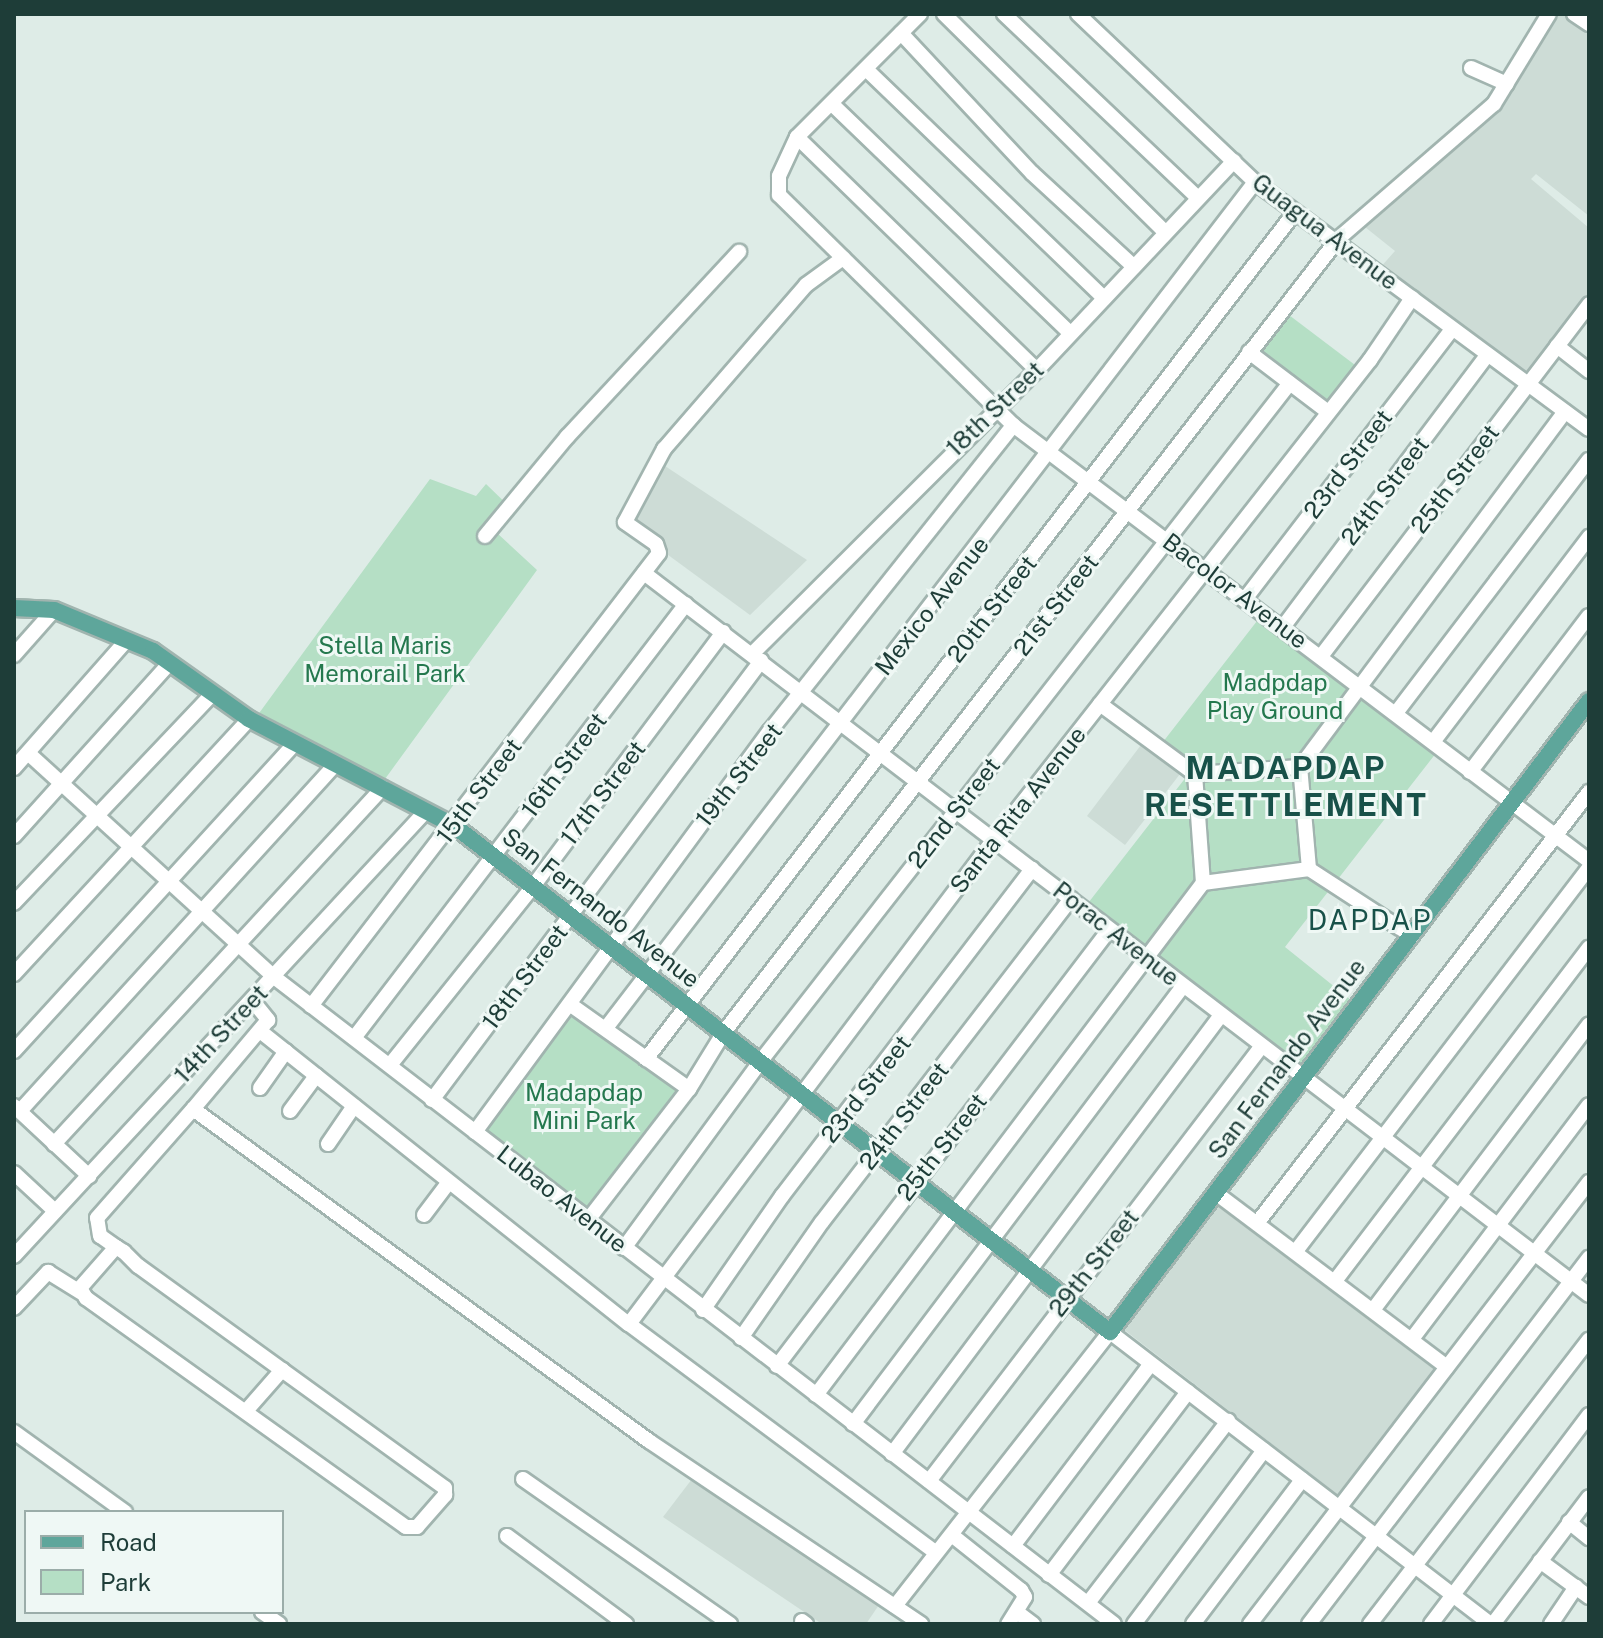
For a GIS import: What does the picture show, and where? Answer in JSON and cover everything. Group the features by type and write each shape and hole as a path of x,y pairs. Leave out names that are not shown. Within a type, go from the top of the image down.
{"main road":[{"name":"San Fernando Avenue","path":"14,608 54,610 127,640 170,663 249,719 453,825 916,1182 1067,1294 1110,1332 1412,936 1509,802 1589,701"}],"street":[{"path":"920,14 797,137 1037,370"},
{"path":"944,14 1165,232"},
{"path":"1004,14 1198,198"},
{"name":"Guagua Avenue","path":"1078,14 1255,182 1338,239 1452,329 1589,429"},
{"name":"21st Street","path":"588,1220 689,1089 724,1032 1338,239 1494,104 1549,14"},
{"path":"1574,14 1589,24"},
{"path":"901,33 1032,173 1133,266"},
{"path":"1471,68 1507,84"},
{"path":"867,70 1103,297"},
{"path":"832,104 1070,333"},
{"name":"Bacolor Avenue","path":"797,137 779,176 779,195 994,408 1049,454 1322,655 1589,861"},
{"name":"18th Street","path":"432,1100 572,914 756,658 994,408 1037,370 1234,161"},
{"name":"Mexico Avenue","path":"606,1028 1255,182"},
{"name":"20th Street","path":"646,1059 685,1003 1090,484 1295,212"},
{"path":"485,536 567,437 739,252"},
{"path":"644,573 659,547 625,522 664,449 806,285 843,258"},
{"name":"Santa Rita Avenue","path":"629,1324 995,838 1206,571 1412,298"},
{"name":"25th Street","path":"1322,655 1526,384 1588,308"},
{"name":"23rd Street","path":"1245,599 1452,329"},
{"path":"1557,346 1589,371"},
{"path":"1249,352 1328,412"},
{"name":"24th Street","path":"1283,627 1487,355"},
{"name":"22nd Street","path":"624,1248 760,1062 1290,383"},
{"path":"1309,869 1300,767 1565,412"},
{"name":"19th Street","path":"475,1132 571,1005 609,944 1013,425"},
{"path":"1396,713 1589,460"},
{"path":"1433,742 1589,537"},
{"name":"Porac Avenue","path":"644,573 882,751 1145,958 1423,1165 1589,1295"},
{"name":"15th Street","path":"311,1006 644,573"},
{"name":"16th Street","path":"354,1038 686,604"},
{"path":"14,655 54,610"},
{"path":"1470,772 1589,616"},
{"name":"17th Street","path":"390,1065 534,885 723,632"},
{"path":"14,768 127,640"},
{"path":"14,836 170,663"},
{"path":"14,903 212,694"},
{"path":"1100,704 1195,774 1300,767"},
{"path":"14,974 249,719"},
{"path":"14,1051 295,743"},
{"name":"Lubao Avenue","path":"28,753 236,946 274,977 1114,1624"},
{"path":"89,1176 17,1108 336,764"},
{"path":"816,1395 1203,883 1195,774"},
{"path":"54,1144 383,788"},
{"path":"1258,1222 1589,792"},
{"name":"14th Street","path":"17,1247 89,1176 426,811"},
{"path":"1296,1251 1589,868"},
{"name":"23rd Street","path":"703,1310 1032,869"},
{"path":"1203,883 1309,869 1412,936"},
{"name":"24th Street","path":"741,1338 877,1152 1071,899"},
{"name":"25th Street","path":"777,1366 1109,930"},
{"path":"1335,1281 1589,948"},
{"path":"853,1424 1183,986"},
{"path":"14,1308 48,1272 410,1529 445,1495 445,1488 100,1236 97,1218 260,1031 269,1015 252,1000"},
{"path":"571,1005 689,1089"},
{"path":"892,1454 1221,1015"},
{"path":"1373,1310 1589,1024"},
{"path":"260,1031 629,1324 935,1552"},
{"name":"29th Street","path":"929,1481 1067,1294 1261,1047"},
{"path":"260,1088 286,1051"},
{"path":"290,1111 316,1076"},
{"path":"1412,1339 1589,1105"},
{"path":"328,1144 354,1106"},
{"path":"193,1109 649,1441 921,1624"},
{"path":"14,1173 55,1211"},
{"path":"424,1215 449,1182"},
{"path":"1250,1624 1589,1182"},
{"path":"1216,1193 1447,1367"},
{"path":"81,1293 80,1288 116,1247"},
{"path":"1309,1624 1589,1258"},
{"name":"San Fernando Avenue","path":"895,1606 935,1552 953,1536 1110,1332 1492,1624"},
{"path":"1370,1624 1589,1340"},
{"path":"1013,1546 1150,1365"},
{"path":"246,1411 282,1370"},
{"path":"1049,1575 1188,1392"},
{"path":"1431,1624 1589,1415"},
{"path":"1088,1603 1228,1421"},
{"path":"14,1432 122,1510"},
{"path":"1134,1624 1264,1450"},
{"path":"523,1479 730,1624"},
{"path":"1193,1624 1302,1480"},
{"path":"1492,1624 1589,1497"},
{"path":"1569,1522 1589,1538"},
{"path":"507,1536 626,1624"},
{"path":"953,1536 1021,1590 1025,1597 1013,1618 1033,1624"},
{"path":"1540,1561 1589,1597"},
{"path":"1551,1624 1576,1587"}],"shaded area":[{"path":"1554,14 1563,14 1589,32 1589,216 1536,174 1531,179 1589,228 1589,301 1528,380 1379,269 1395,251 1365,227 1494,113"},
{"path":"659,462 807,560 750,615 630,527"},
{"path":"1141,745 1180,774 1125,845 1087,816"},
{"path":"1218,1197 1438,1367 1338,1495 1118,1325"},
{"path":"695,1475 883,1599 866,1624 822,1624 663,1517"}],"green space":[{"path":"1285,312 1359,368 1329,408 1254,352"},
{"name":"Stella Maris Memorail Park","path":"430,479 476,496 486,484 515,512 497,533 537,570 385,779 257,716"},
{"name":"Madpdap Play Ground","path":"1264,612 1440,748 1285,947 1356,1004 1301,1075 1085,907 1190,772 1159,747"},
{"name":"Madapdap Mini Park","path":"571,1005 689,1089 588,1220 475,1132"}],"district":[{"name":"MADAPDAP RESETTLEMENT","path":"1286,788"},
{"name":"DAPDAP","path":"1370,920"}]}
